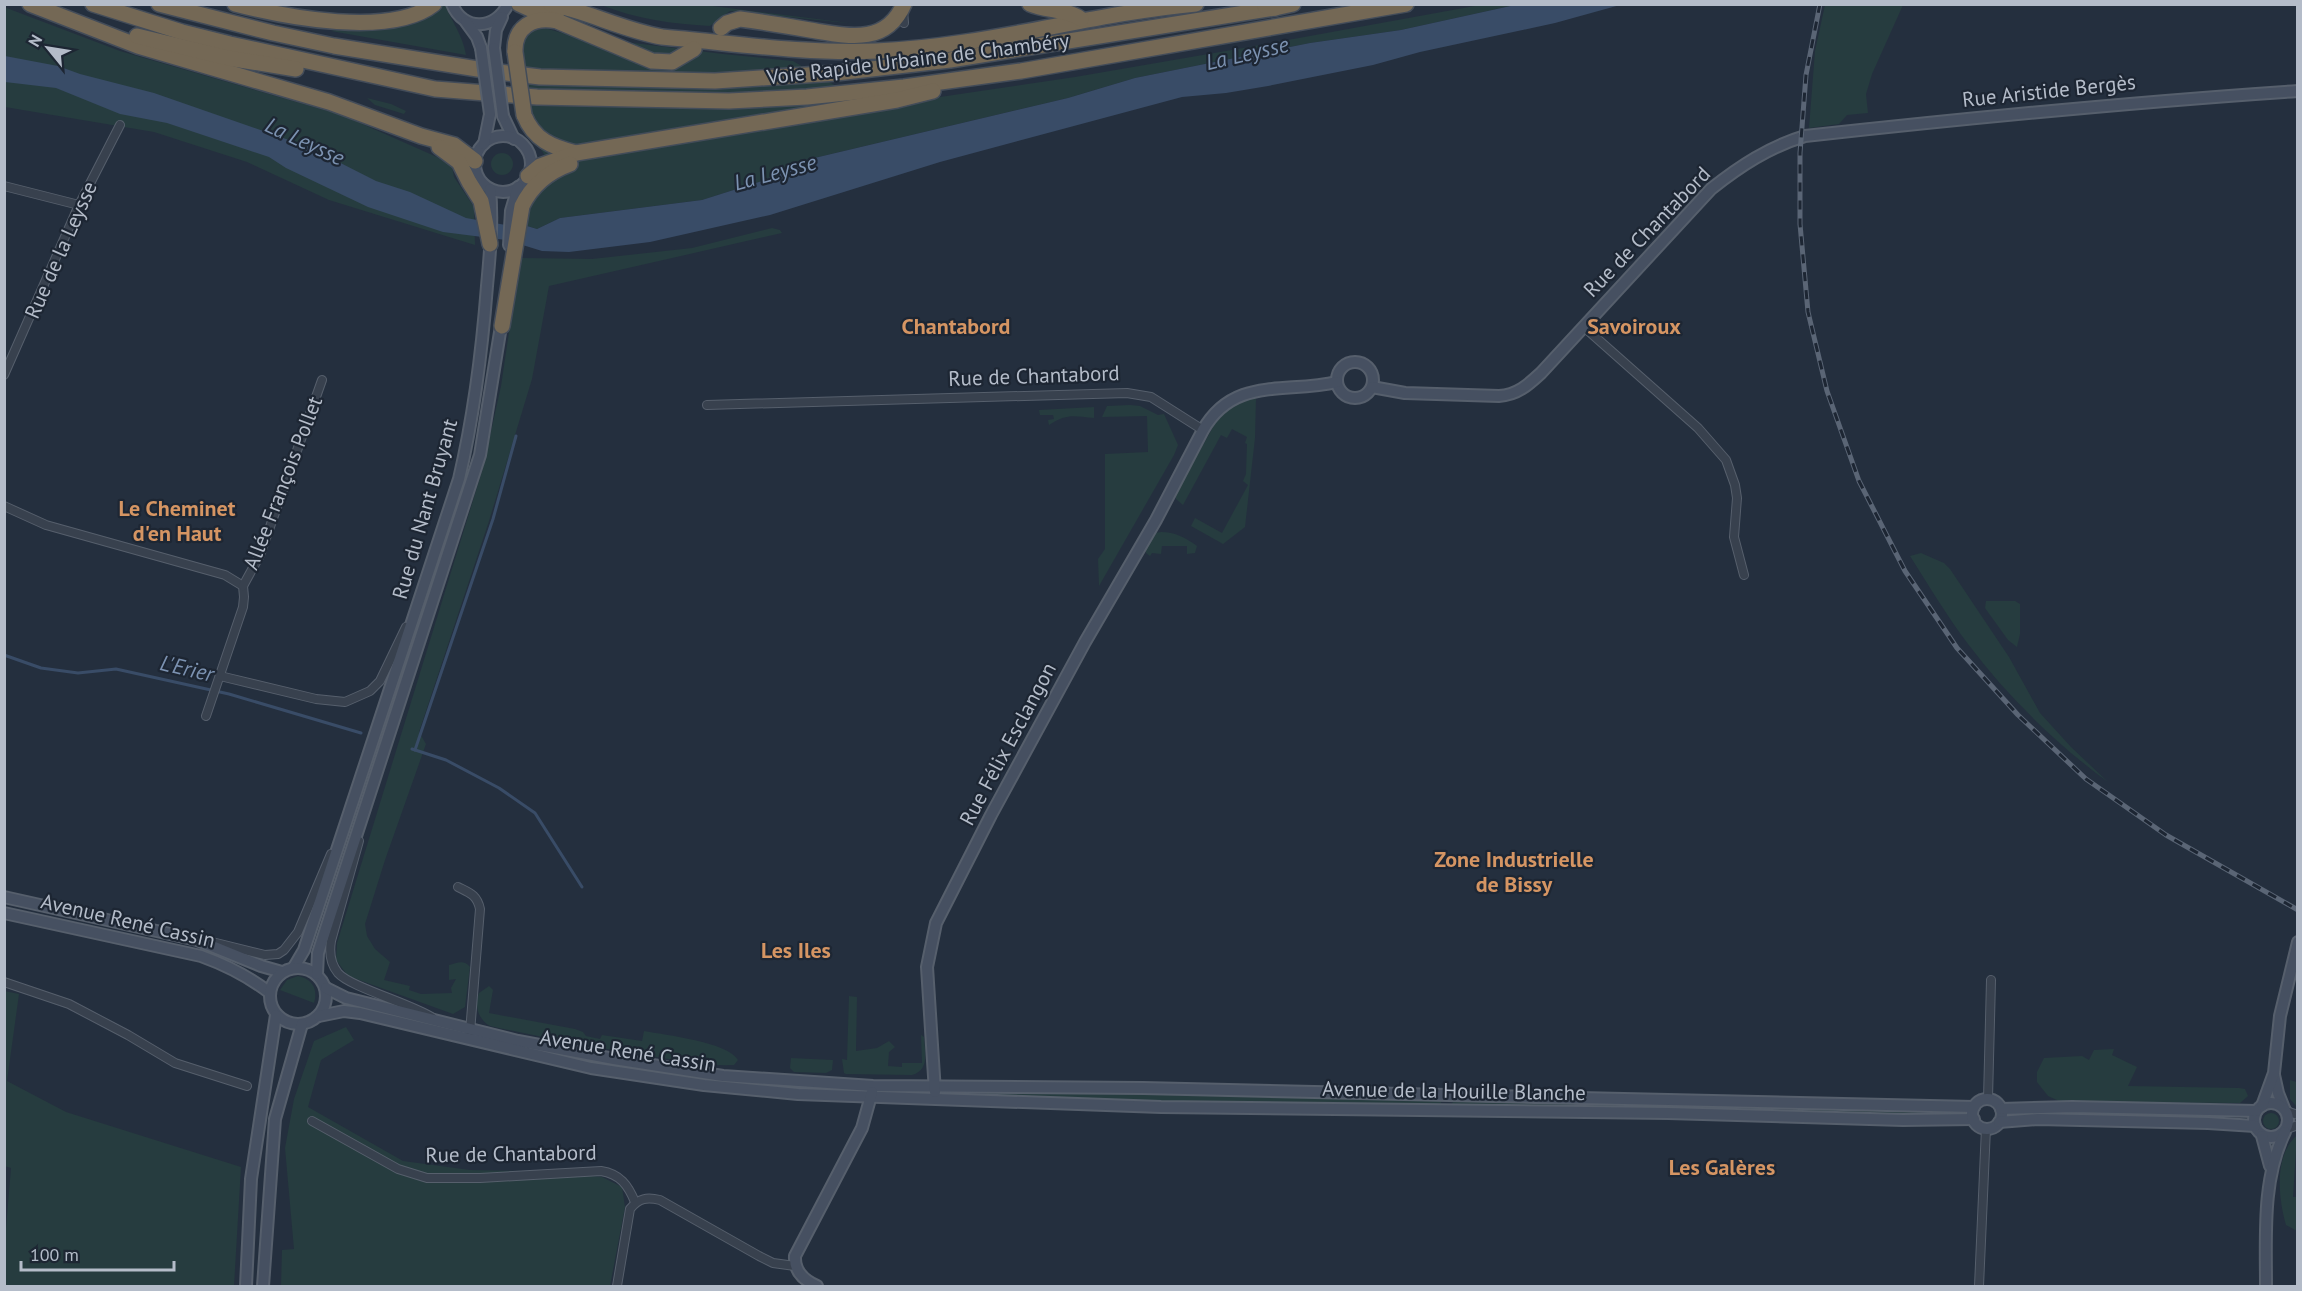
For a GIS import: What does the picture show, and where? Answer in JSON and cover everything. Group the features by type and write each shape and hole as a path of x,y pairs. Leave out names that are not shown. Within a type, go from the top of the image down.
{"highway":[{"path":"30,4 138,46 329,102 454,146 475,161"},
{"name":"Voie Rapide Urbaine de Chambéry","path":"93,4 182,32 265,53 435,89 537,97 729,101 807,97 904,87 1217,38 1406,4"},
{"name":"Voie Rapide Urbaine de Chambéry","path":"159,4 334,46 490,71 540,76 715,81 836,73 950,60 1293,4"},
{"path":"235,4 338,22 394,20 419,14 434,4"},
{"path":"394,20 419,4"},
{"path":"519,4 530,9 567,13 609,26 662,37 831,50 875,51 928,46 1196,4"},
{"path":"551,4 587,13 624,28"},
{"path":"584,4 611,15 624,28"},
{"path":"1030,4 1072,13 1083,20"},
{"path":"1250,4 1275,8"},
{"path":"831,50 876,43 892,34 906,10"},
{"path":"721,28 727,23 740,19 860,36 878,32 890,26 906,10"},
{"path":"51,12 228,58 435,89"},
{"path":"576,153 546,143 534,133 524,115 515,52 516,38 521,29 529,23 546,19 557,21 652,61 672,62 694,49"},
{"path":"523,182 540,166 576,153 606,150 897,100 1021,70"},
{"path":"421,136 457,159 487,196 485,213 490,249"},
{"path":"502,326 517,205 551,173 606,150"}],"main road":[{"path":"452,4 455,12 477,37 481,48 489,114 484,144 475,161 480,180 487,196 505,192 523,182"},
{"path":"466,22 482,25 498,19 506,9"},
{"path":"506,9 496,30 494,48 503,116 514,139"},
{"name":"Rue Aristide Bergès","path":"1794,140 1806,136 2157,100 2298,91"},
{"path":"484,144 498,137 514,139 529,155 530,169 523,182 517,205"},
{"name":"Rue de Chantabord","path":"1372,387 1405,393 1490,396 1513,394 1526,387 1711,189 1761,154 1794,140"},
{"name":"Rue du Nant Bruyant","path":"294,967 304,950 459,479 469,438 483,348 490,249"},
{"name":"Rue du Nant Bruyant","path":"317,974 318,953 480,455 502,326"},
{"path":"1358,362 1367,367 1373,376 1372,387 1364,396 1352,398 1342,393 1336,382 1342,367 1358,362"},
{"path":"1203,430 1209,419 1225,403 1245,393 1311,387 1336,382"},
{"name":"Rue Félix Esclangon","path":"935,1092 927,967 936,923 991,815 1085,642 1156,520 1203,430"},
{"name":"Avenue René Cassin","path":"4,897 197,940 282,972"},
{"name":"Avenue René Cassin","path":"4,913 201,956 226,965 254,980 270,993"},
{"path":"2271,1173 2268,1151 2253,1121 2274,1073 2281,1012 2298,942"},
{"path":"294,967 306,968 317,974 326,988 327,998 319,1016 302,1024 284,1021 276,1015 271,1005 270,993 273,981 282,972 294,967"},
{"name":"Avenue René Cassin","path":"326,988 346,998 437,1020 469,1035 566,1063 623,1074 786,1093 871,1098 935,1092"},
{"name":"Avenue René Cassin","path":"319,1016 344,1011 360,1013 469,1035 723,1076 935,1092"},
{"path":"246,1287 251,1179 276,1015"},
{"path":"263,1287 275,1119 302,1024"},
{"path":"2266,1287 2266,1227 2271,1173 2276,1150 2290,1129 2289,1117 2278,1093 2274,1073"},
{"path":"817,1287 803,1278 795,1266 795,1256 862,1128 873,1086"},
{"name":"Avenue de la Houille Blanche","path":"935,1092 1143,1088 1974,1107"},
{"name":"Avenue de la Houille Blanche","path":"935,1092 1161,1107 1620,1112 1903,1120 1974,1119"},
{"path":"1999,1122 2001,1109 1995,1101 1988,1099 1980,1101 1974,1107 1974,1119 1978,1125 1986,1128 1999,1122 2038,1119 2255,1126"},
{"path":"2001,1109 2259,1108 2274,1103 2285,1110"},
{"path":"2262,1136 2274,1138 2290,1129"}],"street":[{"name":"Rue de la Leysse","path":"4,375 79,205 120,125"},
{"path":"4,186 79,205"},
{"path":"1584,327 1698,428 1726,460 1735,484 1737,498 1734,537 1744,574"},
{"name":"Allée François Pollet","path":"243,586 260,555 322,380"},
{"name":"Rue de Chantabord","path":"707,405 1127,393 1154,398 1203,430"},
{"path":"4,506 46,525 225,575 243,586 243,607 206,716"},
{"path":"220,676 330,702 352,700 370,691 383,676 422,591"},
{"name":"Rue du Nant Bruyant","path":"351,981 339,974 332,963 329,951 379,767"},
{"name":"Rue du Nant Bruyant","path":"284,950 298,932 356,794"},
{"path":"458,887 478,899 480,909 469,1035"},
{"name":"Avenue René Cassin","path":"197,940 265,954 278,954 284,950"},
{"path":"1988,1099 1990,980"},
{"name":"Avenue René Cassin","path":"351,981 422,1011 437,1020"},
{"path":"4,982 69,1004 128,1035 175,1064 247,1086"},
{"path":"2285,1110 2298,1115"},
{"name":"Rue de Chantabord","path":"312,1121 398,1168 427,1178 480,1178 601,1171 618,1177 628,1186 635,1202"},
{"path":"1979,1287 1986,1128"},
{"path":"617,1287 630,1209 635,1202 645,1198 660,1200 759,1256 779,1264 795,1266"}],"green space":[{"path":"445,5 457,29 466,55 331,31 402,25 429,15"},
{"path":"601,5 705,5 857,24 730,11 710,26 696,25 641,17"},
{"path":"1480,5 1515,5 1401,30 1310,43 1135,78 1068,98 806,160 762,181 702,200 560,218 537,229 527,226 527,218 532,205 556,177 538,145 520,70 522,41 533,31 545,28 569,35 793,61 872,107 1075,77"},
{"path":"1825,5 1903,5 1872,74 1866,94 1868,113 1847,115 1839,124 1809,128 1815,51"},
{"path":"4,7 120,51 342,115 437,157 452,167 454,177 474,207 475,245 329,200 247,162 154,132 5,107"},
{"path":"367,98 391,104 406,111 404,114 375,105"},
{"path":"502,153 510,156 513,164 510,172 502,175 494,172 491,164 494,156"},
{"path":"772,228 782,233 549,286 532,379 489,521 419,732 426,744 365,924 367,936 375,949 390,962 384,980 410,986 409,990 421,994 452,993 451,988 456,979 449,980 449,965 460,962 468,965 470,967 465,1007 453,1014 348,976 336,960 337,943 483,468 501,386 522,258 592,259 692,248"},
{"path":"1256,397 1255,438 1245,527 1223,544 1191,526 1195,518 1222,533 1248,485 1243,481 1246,474 1247,444 1245,443 1247,437 1232,429 1227,438 1221,435 1183,505 1175,495 1222,411 1246,398"},
{"path":"1107,406 1140,406 1158,415 1164,414 1178,445 1099,586 1098,559 1105,549 1105,454 1148,452 1147,416 1102,417"},
{"path":"1094,407 1094,418 1066,417 1049,425 1048,420 1054,419 1053,415 1040,415 1039,410"},
{"path":"1154,533 1176,534 1189,540 1197,546 1195,553 1187,554 1187,546 1162,546 1161,554 1152,553 1150,556 1146,553 1146,548"},
{"path":"1921,553 1944,563 1950,569 2009,657 2040,713 2108,782 2033,718 1983,664 1953,623 1910,556"},
{"path":"1986,601 2015,601 2020,604 2020,634 2017,647 2008,640 1985,608"},
{"path":"298,976 311,982 315,990 314,1003 280,990 287,980"},
{"path":"489,986 493,990 489,1013 575,1029 586,1036 600,1039 602,1035 642,1041 644,1031 680,1037 722,1048 738,1060 734,1065 695,1063 594,1047 490,1026 480,1016 477,1003 479,993"},
{"path":"4,991 19,994 7,1081 66,1112 241,1167 234,1286 5,1286 5,1240 11,1168 4,1166"},
{"path":"849,996 857,997 856,1051 877,1048 889,1041 895,1047 889,1052 888,1066 902,1067 902,1063 922,1063 921,1035 924,1037 925,1060 918,1073 912,1075 844,1073 842,1059 847,1060"},
{"path":"346,1027 354,1040 321,1060 308,1107 403,1161 470,1170 526,1171 602,1177 622,1187 625,1207 610,1286 281,1286 282,1250 294,1249 285,1148 294,1099 314,1041"},
{"path":"2114,1049 2112,1055 2137,1067 2128,1086 2239,1088 2245,1089 2248,1096 2240,1103 2061,1102 2048,1096 2037,1082 2037,1072 2044,1058 2082,1056 2089,1060 2094,1050"},
{"path":"791,1058 833,1060 832,1070 826,1073 794,1072 790,1068"},
{"path":"2290,1080 2297,1082 2297,1107 2290,1099"},
{"path":"986,1089 1421,1099 1441,1101 1441,1103 1398,1107 1161,1104 986,1097"},
{"path":"1453,1101 1783,1107 1777,1111 1769,1111 1465,1106 1452,1104"},
{"path":"1794,1107 1918,1111 1920,1113 1919,1115 1796,1111"},
{"path":"2052,1113 2216,1116 2217,1118 2052,1116"},
{"path":"2271,1113 2277,1115 2279,1121 2277,1127 2271,1129 2265,1127 2263,1121 2265,1115"},
{"path":"2297,1135 2293,1197 2297,1197 2297,1231 2286,1225 2281,1202 2280,1177 2284,1154"}],"water":[{"path":"1515,5 1620,5 1555,23 1420,52 1373,65 1268,86 1182,97 940,162 770,215 650,242 569,252 542,251 506,240 443,232 368,207 286,168 269,157 167,123 120,114 56,88 5,82 5,56 58,66 154,93 309,147 376,181 410,192 466,218 537,229 560,218 702,200 762,181 806,160 1068,98 1135,78 1310,43 1401,30"}],"waterway":[{"path":"415,750 493,519 516,436"},
{"name":"L'Erier","path":"4,655 41,668 78,673 116,669 229,694 361,733"},
{"path":"412,749 446,760 499,788 535,813 582,887"}],"railway":[{"path":"1820,4 1806,75 1800,153 1800,224 1808,312 1827,391 1859,481 1905,571 1957,648 2018,715 2086,779 2166,835 2298,910"}],"district":[{"name":"Chantabord","path":"956,326"},
{"name":"Savoiroux","path":"1634,326"},
{"name":"Le Cheminet d'en Haut","path":"177,520"},
{"name":"Zone Industrielle de Bissy","path":"1514,872"},
{"name":"Les Iles","path":"796,950"},
{"name":"Les Galères","path":"1722,1167"}],"water label":[{"name":"La Leysse","path":"1247,53"},
{"name":"La Leysse","path":"305,141"},
{"name":"La Leysse","path":"775,172"}]}
